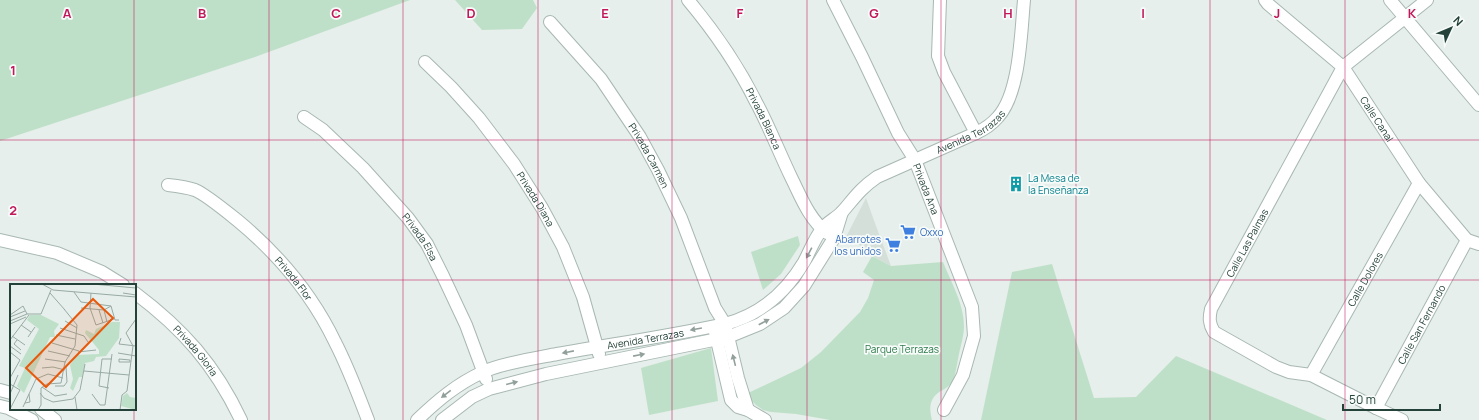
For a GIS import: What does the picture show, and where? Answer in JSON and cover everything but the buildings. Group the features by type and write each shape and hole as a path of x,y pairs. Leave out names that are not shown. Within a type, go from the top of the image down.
{"street":[{"name":"Privada Blanca","path":"688,0 725,49 756,102 807,211 822,229 834,238"},
{"name":"Privada Ana","path":"832,0 862,57 898,133 915,160 972,306 974,336 963,375 944,410"},
{"path":"940,0 938,56 944,72 976,133"},
{"name":"Avenida Terrazas","path":"417,420 448,392 484,371 597,347 719,325 742,318 761,309 773,300 794,278 822,229 842,212 866,185 877,177 988,127 999,116 1008,102 1014,83 1024,0"},
{"name":"Calle Canal","path":"1265,0 1342,67 1419,183 1467,240"},
{"path":"1390,0 1479,105"},
{"name":"Calle Las Palmas","path":"1402,420 1311,375 1289,372 1276,367 1214,332 1210,325 1210,316 1211,309 1342,67 1427,0"},
{"name":"Privada Carmen","path":"550,22 601,79 640,137 658,170 681,218 715,308 732,380 748,410 765,420"},
{"name":"Privada Diana","path":"425,62 451,87 479,118 514,164 542,208 562,247 583,297 602,363"},
{"name":"Privada Elsa","path":"304,117 323,130 363,168 412,223 426,244 443,276 466,325 484,371 489,389"},
{"name":"Calle Dolores","path":"1311,375 1419,183"},
{"name":"Privada Flor","path":"168,184 196,190 254,234 275,254 301,285 335,341 368,420"},
{"name":"Avenida Terrazas","path":"442,420 472,397 489,389 546,374 722,339 760,324 784,308 804,286 834,238 842,212"},
{"path":"0,240 57,253 102,272 121,284"},
{"path":"1467,240 1479,244"},
{"name":"Calle San Fernando","path":"1376,408 1467,240"},
{"name":"Privada Gloria","path":"136,294 164,315 192,344 216,374 241,420"},
{"path":"0,390 10,394"},
{"path":"0,406 10,409"},
{"path":"12,410 32,420"},
{"path":"42,410 55,420"}],"shaded area":[{"path":"866,198 891,266 872,256 866,249 846,237"}],"green space":[{"path":"0,0 410,0 255,57 0,141"},
{"path":"455,0 533,0 537,8 522,29 482,30"},
{"path":"798,236 800,245 781,274 763,290 751,252"},
{"name":"Parque Terrazas","path":"872,256 891,266 943,262 956,293 962,310 964,326 963,336 953,381 932,400 930,411 932,420 830,420 796,414 771,412 763,410 756,405 749,398 748,393 801,368 821,352 860,312 868,298 874,280 863,272"},
{"path":"1052,264 1094,398 1136,397 1176,356 1327,420 981,420 1012,272"},
{"path":"711,348 718,401 649,415 641,368"}],"place":[{"name":"La Mesa de la Enseñanza","path":"1016,184"},
{"name":"Oxxo","path":"908,232"},
{"name":"Abarrotes los unidos","path":"893,245"}]}
